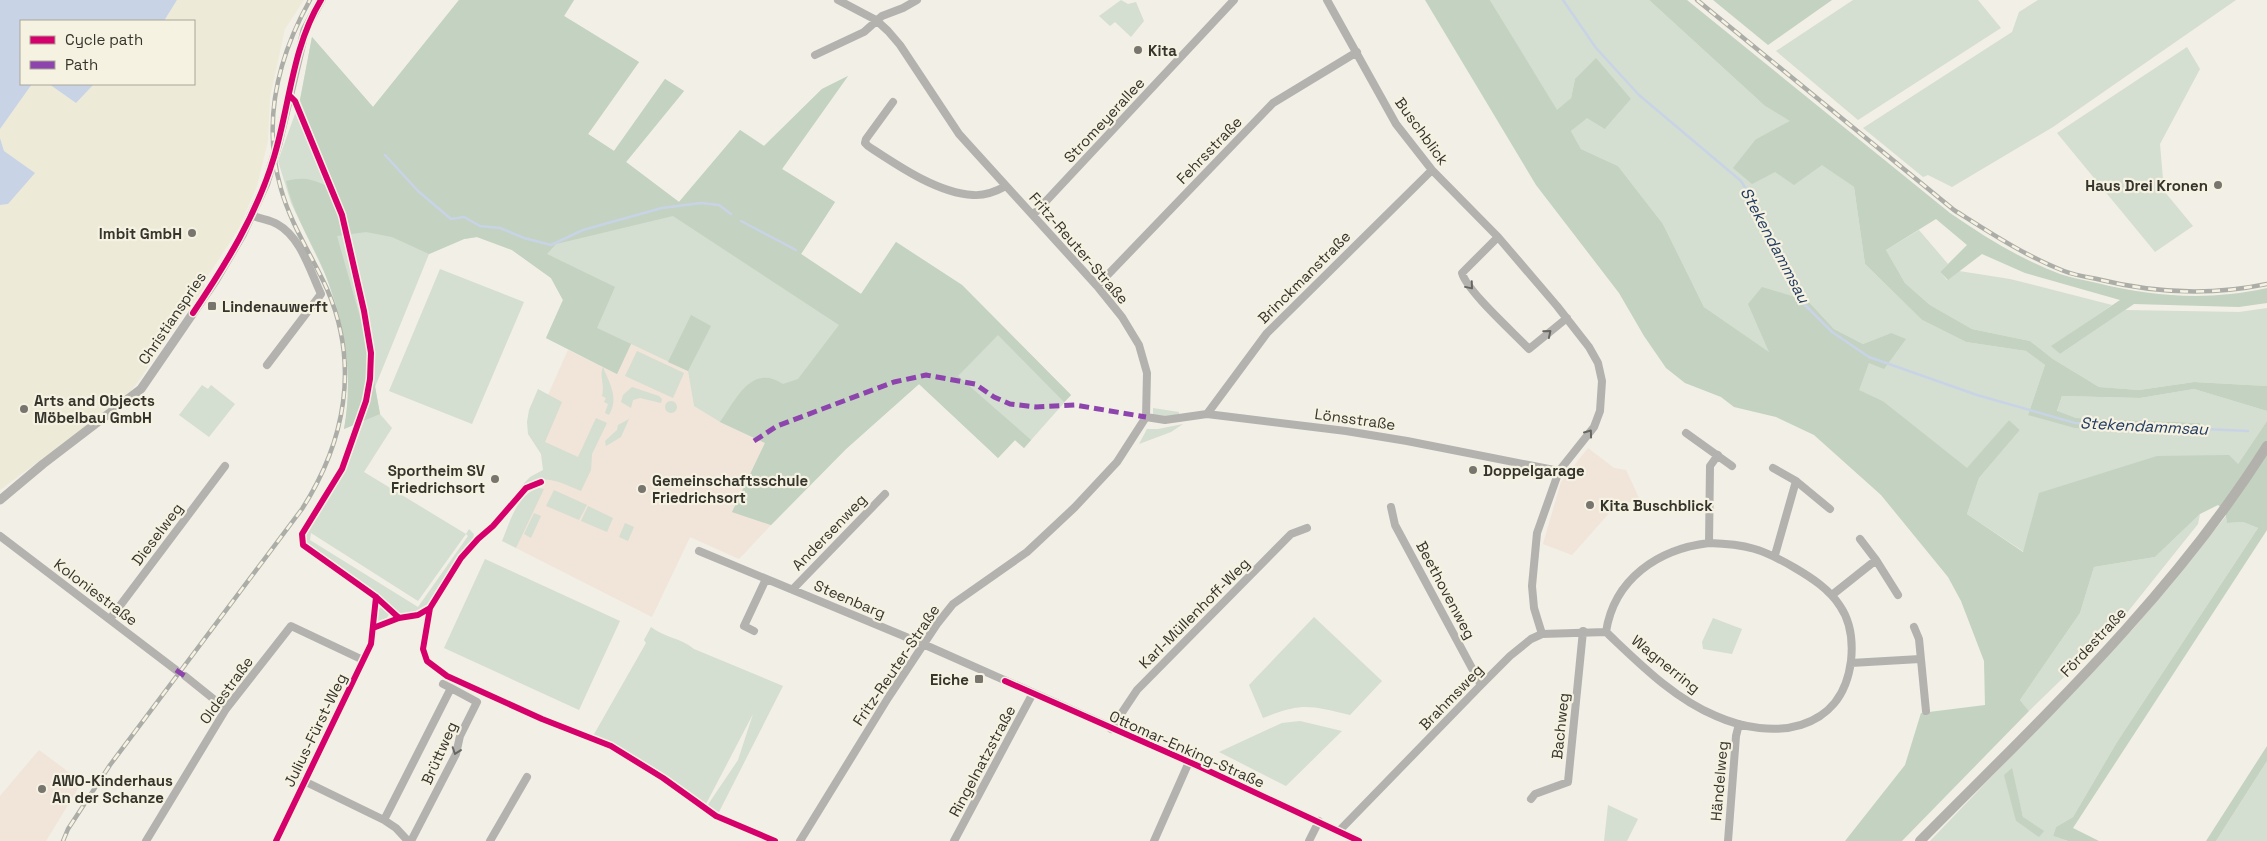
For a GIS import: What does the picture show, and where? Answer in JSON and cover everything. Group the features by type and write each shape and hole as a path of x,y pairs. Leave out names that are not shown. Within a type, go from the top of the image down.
{"main road":[{"name":"Fördestraße","path":"1920,841 2116,641 2179,567 2267,446"}],"street":[{"name":"Christianspries","path":"0,500 43,464 141,389 215,281 266,183 290,96 305,30 321,0"},
{"name":"Fritz-Reuter-Straße","path":"800,841 923,644 953,604 1027,552 1075,507 1117,462 1146,417 1146,373 1139,345 1122,317 1033,214 959,134 900,45 876,20 838,0"},
{"path":"815,55 864,32 876,20 917,0"},
{"name":"Stromeyerallee","path":"1033,214 1234,0"},
{"name":"Buschblick","path":"1327,0 1396,124 1432,170 1498,237 1567,318 1589,347 1598,363 1602,381 1600,411 1594,428 1558,471 1541,518 1533,561 1532,586 1534,608 1542,634"},
{"name":"Fehrsstraße","path":"1097,286 1273,103 1356,52"},
{"path":"893,102 866,139 865,143 868,146 909,172 952,191 973,195 991,194 1006,186"},
{"name":"Brinckmanstraße","path":"1208,414 1267,333 1432,170"},
{"path":"251,215 276,224 288,232 301,250 321,294 267,365"},
{"path":"1498,237 1462,273 1463,278 1472,289 1529,349 1567,318"},
{"name":"Lönsstraße","path":"1146,417 1165,420 1208,414 1346,431 1407,440 1558,471"},
{"path":"1686,433 1732,466"},
{"path":"1709,543 1710,466 1718,455"},
{"name":"Dieselweg","path":"110,619 225,466"},
{"path":"1773,468 1796,481 1830,509"},
{"path":"1775,555 1796,481"},
{"name":"Andersenweg","path":"793,589 885,494"},
{"name":"Beethovenweg","path":"1391,507 1395,525 1481,685"},
{"name":"Karl-Müllenhoff-Weg","path":"1111,729 1137,690 1291,534 1306,528"},
{"name":"Koloniestraße","path":"0,536 176,670"},
{"path":"1860,539 1876,560 1898,596"},
{"name":"Wagnerring","path":"1709,543 1748,546 1775,555 1810,576 1832,595 1849,623 1852,637 1851,663 1839,694 1829,709 1821,716 1792,728 1770,730 1739,724 1717,716 1683,698 1639,663 1606,632 1614,601 1625,585 1639,572 1668,553 1709,543"},
{"name":"Steenbarg","path":"699,551 923,644"},
{"path":"1832,595 1876,560"},
{"path":"754,631 744,626 766,579"},
{"name":"Oldestraße","path":"146,841 226,709 291,626 363,660"},
{"name":"Julius-Fürst-Weg","path":"276,841 371,644 373,628"},
{"path":"1914,628 1919,639 1926,711"},
{"name":"Brahmsweg","path":"1339,832 1481,685 1520,648 1542,634 1583,631 1606,632"},
{"name":"Bachweg","path":"1532,799 1534,794 1568,782 1583,631"},
{"name":"Ottomar-Enking-Straße","path":"923,644 1189,762 1359,841"},
{"path":"1851,663 1920,659"},
{"path":"185,676 226,709"},
{"name":"Brüttweg","path":"409,841 456,754 460,736 477,702 443,684"},
{"name":"Brüttweg","path":"384,820 450,688"},
{"name":"Ringelnatzstraße","path":"954,841 1033,693"},
{"name":"Händelweg","path":"1728,841 1736,736 1739,724"},
{"path":"1154,841 1189,762"},
{"path":"490,841 527,777"},
{"path":"304,781 384,820 396,828 409,841"},
{"path":"1309,841 1319,822"}],"shaded area":[{"path":"177,0 304,0 285,29 270,97 268,141 257,186 238,230 203,283 206,286 170,332 141,378 127,396 0,490 0,205 8,204 4,151 0,138 0,129 31,85 50,85 76,103 93,85 195,85 195,20 165,20"},
{"path":"459,0 574,0 564,16 639,62 588,134 614,151 665,79 684,91 626,162 679,202 740,130 764,146 822,89 848,76 782,169 835,202 801,254 861,294 896,242 962,285 1071,395 1024,448 1015,440 998,458 919,384 846,449 771,525 732,512 765,443 720,422 694,406 688,371 631,344 617,374 546,338 563,300 551,278 512,250 477,237 464,239 429,254 375,387 380,414 392,428 364,472 466,534 469,529 474,534 473,539 428,606 419,612 398,615 356,579 306,544 305,536 341,477 364,421 344,429 348,405 348,369 345,337 327,278 291,203 278,161 300,100 312,37 373,107","holes":["311,533 418,601 466,534 468,536 418,607 310,540"]},
{"path":"1121,0 1128,4 1136,2 1144,21 1131,37 1115,22 1110,26 1099,16"},
{"path":"1490,0 1649,0 1765,106 1791,121 1756,139 1775,172 1822,164 1854,187 1865,264 1922,320 1966,342 2026,351 2045,365 2028,415 2200,432 2200,423 2076,418 2057,412 2062,396 2140,398 2194,389 2267,411 2267,421 2238,464 2024,552 1967,514 1979,478 2020,430 2009,420 1967,469 1883,401 1858,390 1869,363 1891,333 1863,344 1834,329 1808,301 1770,353 1704,307 1663,224 1618,166 1581,149 1571,131 1587,117 1606,128 1631,99 1575,79 1571,98 1557,111"},
{"path":"1853,0 1978,0 2001,28 1858,120 1776,51"},
{"path":"2038,0 2236,0 2053,127 1952,187 1928,175 1923,177 1863,128 2012,32 2019,12"},
{"path":"2187,47 2200,69 2160,144 2164,191 2193,226 2155,252 2057,133"},
{"path":"1919,230 1948,264 1940,272 1947,280 1959,271 2010,279 2112,305 2052,346 2060,354 2125,310 2239,312 2267,308 2267,386 2194,382 2139,390 2099,387 2053,359 2030,341 1972,329 1930,305 1905,283 1886,250"},
{"path":"440,269 524,302 472,424 389,391"},
{"name":"Gemeinschaftsschule Friedrichsort","path":"631,344 688,371 694,406 720,422 765,443 732,511 771,525 739,559 690,537 652,617 516,548 550,467 535,440 540,413 568,350 617,373"},
{"path":"637,351 684,373 673,398 625,376"},
{"path":"603,367 611,385 613,397 612,409 609,415 605,413 608,404 604,402 606,398 602,396"},
{"path":"202,385 208,389 211,385 235,404 209,437 179,415"},
{"path":"632,387 659,396 662,399 661,403 640,398 633,400 631,408 621,402 623,395"},
{"path":"538,389 562,402 545,442 578,457 596,418 607,423 592,454 591,470 581,491 550,480 535,481 519,489 530,477 543,470 541,454 528,434 527,422 529,410"},
{"path":"671,401 677,407 671,413 665,407"},
{"path":"1153,408 1179,412 1179,415 1164,418 1153,416"},
{"path":"629,419 621,437 606,446 605,441 617,430 618,425"},
{"path":"1183,424 1171,432 1139,444 1147,429 1158,429"},
{"name":"Kita Buschblick","path":"1588,448 1614,468 1626,470 1639,498 1611,511 1572,555 1543,544 1561,482"},
{"path":"539,488 544,489 516,548 502,541 511,517 520,502 531,491"},
{"path":"554,490 587,505 579,520 546,506"},
{"path":"588,506 613,518 607,532 581,521"},
{"path":"534,513 541,516 531,538 524,534"},
{"path":"2200,514 2198,524 2126,614 2029,711 2020,700 2080,613 2094,567 2155,557"},
{"path":"2226,516 2227,523 2243,522 2258,528 2117,742 2073,817 2056,827 2053,836 2068,841 1930,841 2134,628","holes":["2011,768 2023,817 2039,836 2016,821"]},
{"path":"625,523 634,527 628,541 619,537"},
{"path":"485,559 620,621 579,710 444,648"},
{"path":"380,607 389,614 387,618 378,621 377,615"},
{"path":"1314,617 1382,681 1350,715 1306,707 1288,710 1263,718 1249,685"},
{"path":"1713,618 1742,629 1732,654 1703,649 1702,642"},
{"path":"651,627 694,649 783,686 718,814 707,806 738,760 753,714 706,804 615,746 593,736 646,643 644,640"},
{"path":"1300,721 1342,731 1286,786 1219,752 1282,723"},
{"name":"AWO-Kinderhaus An der Schanze","path":"39,750 82,782 46,841 0,841 0,796"},
{"path":"2267,761 2267,841 2216,841 2260,772"},
{"path":"1608,805 1638,819 1627,841 1604,841"}],"green space":[{"path":"459,0 574,0 564,16 639,62 588,134 614,151 665,79 684,91 626,162 679,202 740,130 764,146 822,89 848,76 782,169 835,202 801,254 861,294 896,242 962,285 1071,395 1064,402 998,335 958,376 1031,440 1024,448 1015,440 998,458 919,384 846,449 771,525 732,512 765,443 720,422 745,387 753,381 762,378 772,379 783,384 798,379 839,325 673,216 556,244 547,254 615,287 597,328 631,344 617,374 546,338 563,300 551,278 512,250 477,237 464,239 429,254 392,237 366,232 337,236 367,342 380,414 344,429 347,410 348,372 339,316 322,266 299,219 286,181 307,179 336,189 300,100 312,37 373,107"},
{"path":"1425,0 1490,0 1557,110 1571,98 1575,79 1596,58 1631,99 1605,129 1587,118 1571,131 1581,149 1618,166 1663,224 1704,307 1769,352 1748,304 1762,287 1808,301 1834,329 1863,344 1891,333 1906,339 1884,369 1869,363 1859,390 1883,401 1967,468 2009,420 2020,430 1979,478 1967,514 2023,552 2039,493 2157,456 2229,455 2238,464 2267,421 2267,530 2073,828 2099,841 2068,841 2053,836 2056,827 2073,817 2117,742 2258,528 2243,522 2227,523 2225,511 2218,505 2200,514 2155,557 2094,567 2080,613 2020,700 2029,711 1902,841 1845,841 1905,765 1921,713 1985,705 1984,661 1961,601 1948,577 1881,495 1814,435 1776,417 1734,407 1721,397 1685,383 1666,368 1644,336 1619,293 1536,185"},
{"path":"1649,0 1687,0 1950,213 1990,239 2031,262 2069,277 2140,292 2203,296 2224,295 2267,288 2267,303 2239,307 2134,304 2060,354 2051,346 2120,300 2025,273 1982,254 1948,280 1940,272 1967,245 1936,219 1886,250 1905,283 1930,305 1972,329 2030,341 2053,359 2099,387 2139,390 2194,382 2267,386 2267,411 2194,389 2140,398 2062,396 2057,411 2076,418 2200,423 2200,433 2075,428 2028,415 2045,365 2026,351 1966,342 1922,320 1865,264 1854,187 1822,165 1794,185 1775,172 1752,184 1733,168 1756,139 1790,121 1765,106"},
{"path":"1713,0 1832,0 1768,45"},
{"path":"691,315 711,326 688,371 668,362"},
{"path":"2267,746 2267,761 2216,841 2206,841"},
{"path":"2012,768 2023,817 2044,831 2039,837 2016,821 2004,775"}],"water":[{"path":"0,0 177,0 165,20 20,20 20,85 31,85 0,129"},
{"path":"50,85 93,85 76,103"},
{"path":"0,138 4,151 35,173 8,204 0,205"}],"waterway":[{"name":"Stekendammsau","path":"1563,0 1596,48 1639,95 1741,181 1763,217 1804,304 1832,332 1869,357 1977,395 2075,423 2248,431"},
{"path":"385,155 418,191 451,219 464,217 480,226 500,228 524,238 551,245 583,230 662,208 701,203 719,205 731,214"},
{"path":"741,221 796,250"}],"railway":[{"path":"63,841 68,829 110,765 302,509 329,457 338,430 345,374 343,346 337,318 327,289 285,202 275,164 273,140 273,116 281,68 298,22 310,0"},
{"path":"1697,0 1954,210 2035,258 2076,275 2160,290 2224,290 2267,284"}],"marked path":[{"path":"754,441 777,426 894,382 926,375 975,384 994,397 1010,404 1036,407 1075,405 1146,417"},
{"path":"176,670 185,676"}],"cycle path":[{"path":"193,313 229,257 259,199 274,157 304,37 311,18 321,0"},
{"path":"290,96 295,101 342,215 364,311 371,353 370,379 366,401 342,469 302,534 303,545 376,597 399,618"},
{"path":"373,628 399,618 418,615 430,608 461,558 493,526 526,488 541,482"},
{"path":"276,841 371,644 376,597"},
{"path":"430,608 423,649 427,661 447,676 542,719 611,746 663,778 716,816 775,841"},
{"path":"1005,681 1196,765 1359,841"}],"place":[{"name":"Kita","path":"1138,50"},
{"name":"Haus Drei Kronen","path":"2218,185"},
{"name":"lmbit GmbH","path":"192,233"},
{"name":"Lindenauwerft","path":"212,306"},
{"name":"Arts and Objects Möbelbau GmbH","path":"24,409"},
{"name":"Doppelgarage","path":"1473,470"},
{"name":"Sportheim SV Friedrichsort","path":"495,479"},
{"name":"Gemeinschaftsschule Friedrichsort","path":"642,489"},
{"name":"Kita Buschblick","path":"1590,505"},
{"name":"Eiche","path":"979,679"},
{"name":"AWO-Kinderhaus An der Schanze","path":"42,789"}]}
